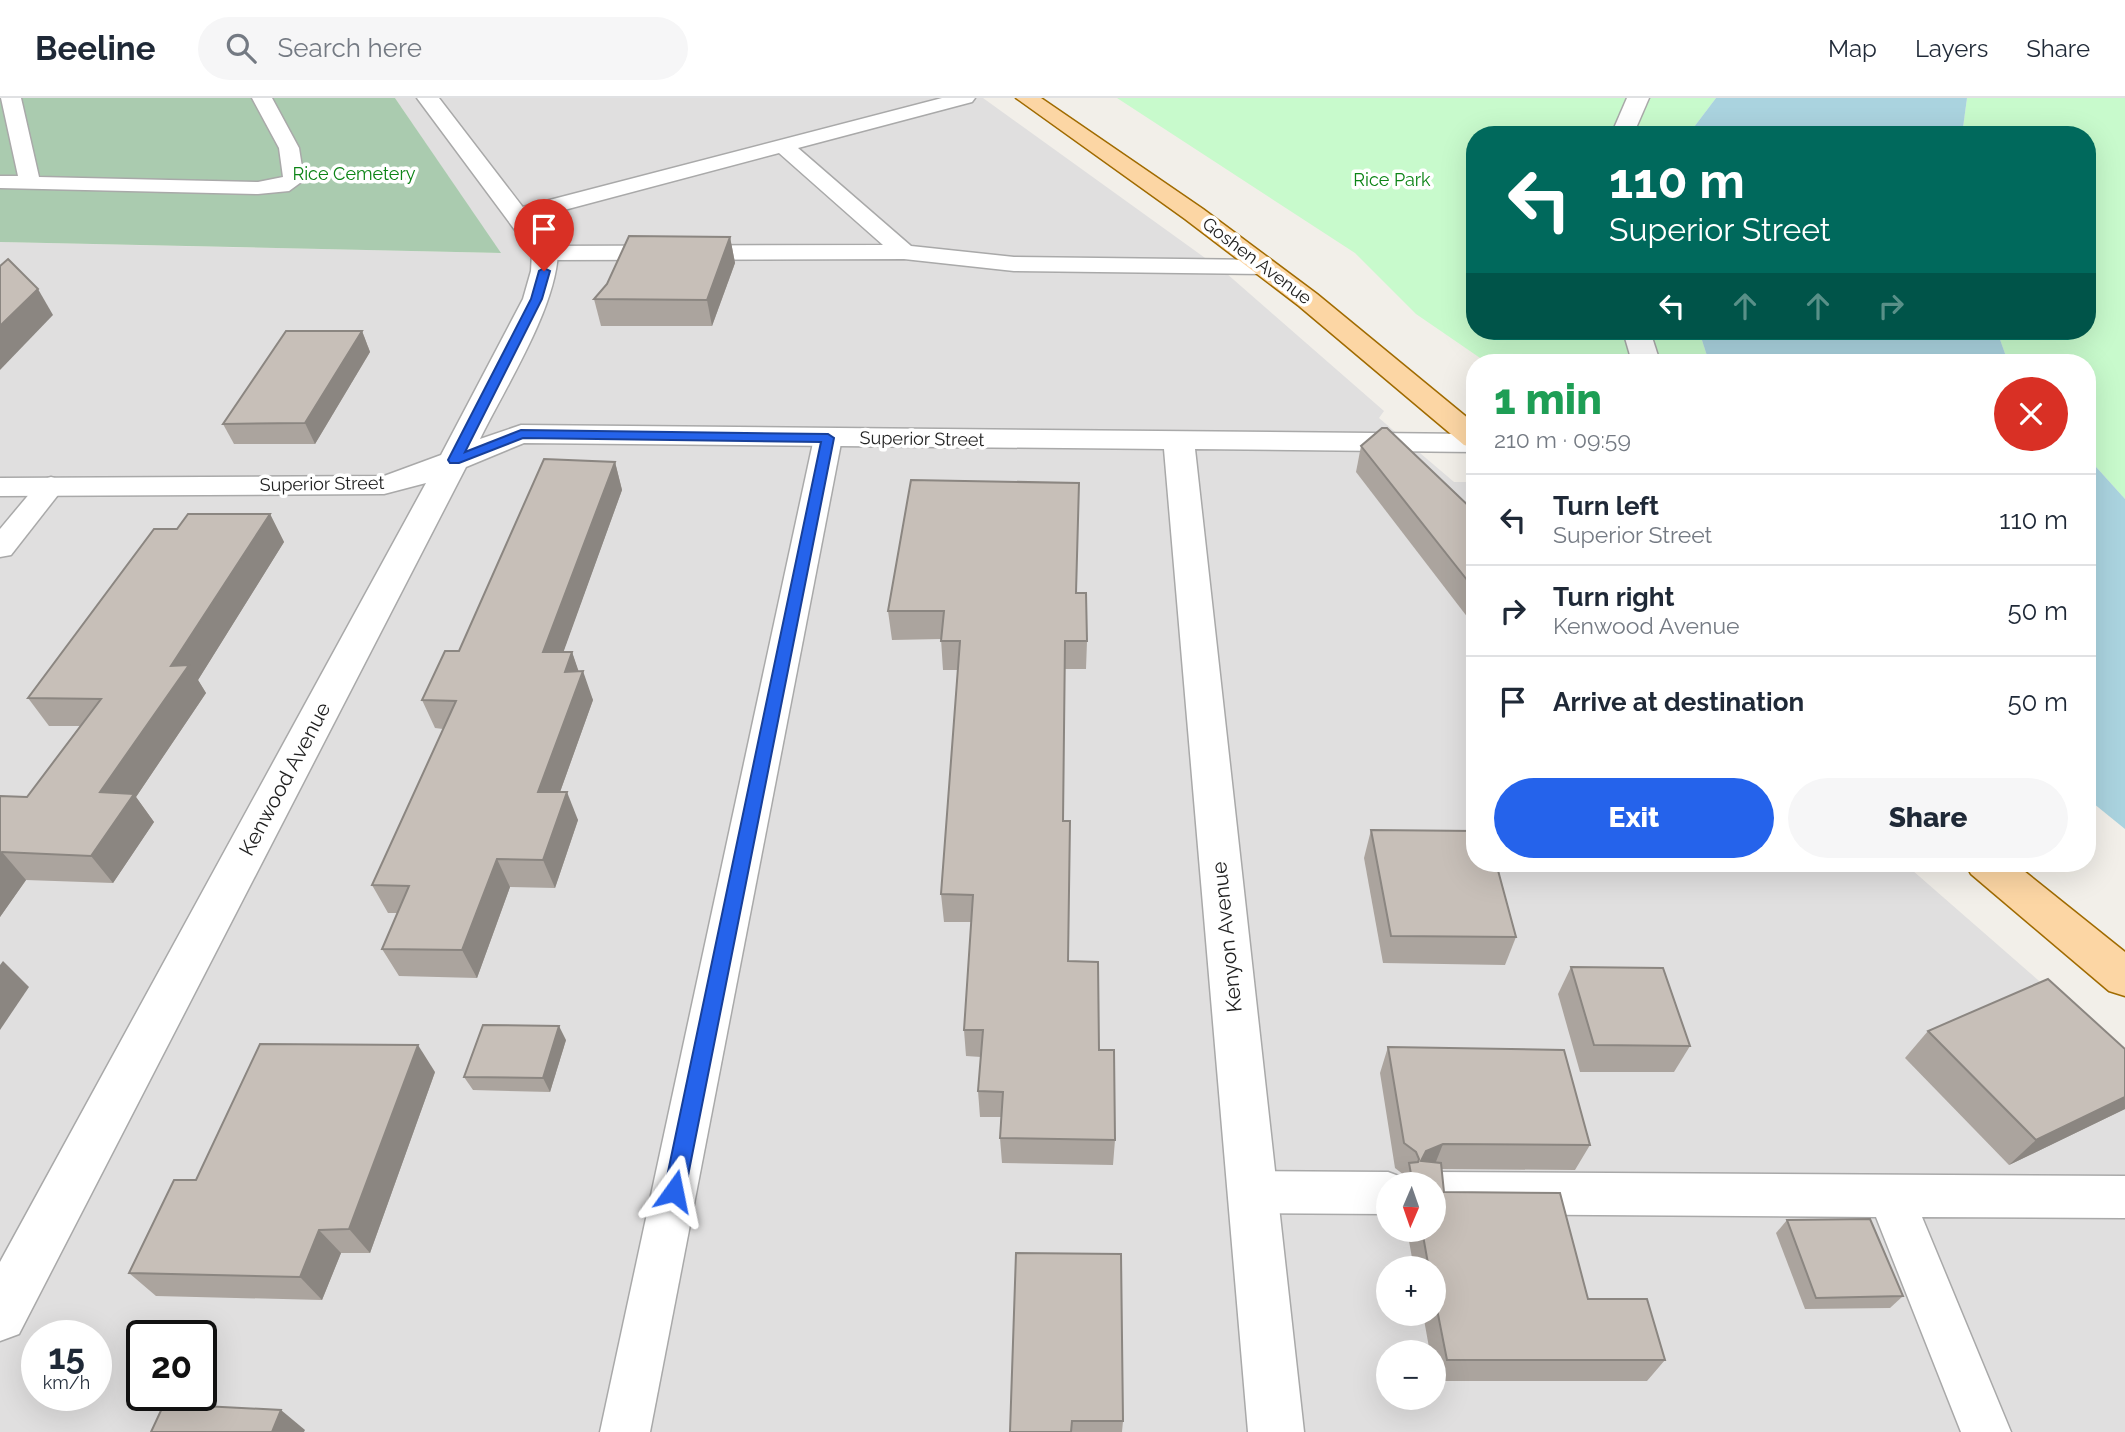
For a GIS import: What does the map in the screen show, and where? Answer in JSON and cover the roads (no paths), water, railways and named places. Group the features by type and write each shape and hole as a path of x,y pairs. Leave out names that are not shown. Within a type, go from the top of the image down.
{"main road":[{"name":"Goshen Avenue","path":"1027,98 1265,267 1466,434"},
{"path":"1997,872 2125,978"}],"street":[{"path":"428,98 533,235"},
{"path":"1624,126 1638,98"},
{"name":"Kenwood Avenue","path":"0,1315 454,460 536,299 544,271 533,235"},
{"name":"Superior Street","path":"0,487 384,485 418,478 454,460 521,434 1179,443 1466,441"},
{"name":"Kenyon Avenue","path":"1179,443 1276,1432"}],"lane":[{"path":"11,98 30,183"},
{"path":"0,182 258,188 281,186 293,180 293,156 262,98"},
{"path":"533,235 783,146 965,98"},
{"path":"783,146 904,251"},
{"path":"533,235 904,251 1014,264 1265,267"},
{"path":"625,1432 828,438"},
{"path":"0,548 51,486"},
{"path":"1252,1192 1376,1193"},
{"path":"1446,1194 2125,1197"},
{"path":"1890,1195 1986,1432"}],"water":[{"path":"1716,98 1967,98 1963,126 1695,126"},
{"path":"1702,340 2000,340 2005,354 1706,354"},
{"path":"2096,467 2125,499 2125,829 2096,805"}],"park label":[{"name":"Rice Cemetery","path":"354,174"},
{"name":"Rice Park","path":"1392,180"}]}
